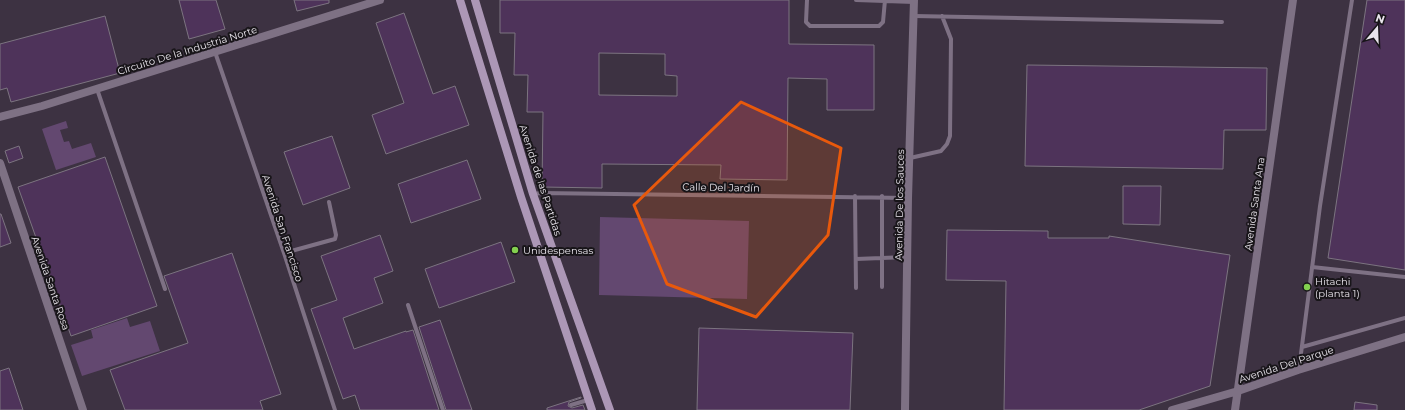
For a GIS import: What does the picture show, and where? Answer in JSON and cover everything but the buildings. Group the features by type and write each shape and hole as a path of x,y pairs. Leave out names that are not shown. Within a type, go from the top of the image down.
{"main road":[{"path":"460,0 520,197 592,410"},
{"name":"Avenida de las Partidas","path":"475,0 533,194 610,410"}],"street":[{"name":"Circuito De la Industria Norte","path":"0,117 42,106 380,0"},
{"name":"Avenida Santa Ana","path":"1235,410 1293,0"},
{"name":"Avenida De los Sauces","path":"905,410 908,198 914,1"},
{"name":"Avenida Santa Rosa","path":"0,163 83,410"},
{"name":"Avenida Del Parque","path":"1172,410 1238,391 1298,370 1405,337"}],"lane":[{"path":"807,0 806,22 810,26 879,26 883,22 885,0"},
{"path":"856,0 914,1"},
{"path":"1298,370 1320,206 1352,0"},
{"path":"914,16 1222,22"},
{"path":"910,158 941,151 947,144 950,136 951,39 942,16"},
{"name":"Avenida San Francisco","path":"215,52 284,253 335,410"},
{"path":"97,88 165,289"},
{"name":"Calle Del Jardín","path":"533,194 882,196 908,198"},
{"path":"855,196 856,288"},
{"path":"882,196 882,288"},
{"path":"284,253 335,239 336,235 329,202"},
{"path":"856,259 908,257"},
{"path":"1312,267 1405,277"},
{"path":"408,305 444,410"},
{"path":"1302,347 1405,318"},
{"path":"571,405 588,400"}],"highlighted area":[{"path":"741,102 841,148 828,235 756,317 667,284 634,205"}],"shaded area":[{"path":"0,0 1405,0 1405,410 0,410"},
{"path":"66,121 68,128 60,130 64,142 69,141 72,149 91,143 96,157 56,170 42,129"},
{"path":"600,217 749,221 747,299 599,295"},
{"path":"127,318 130,327 150,321 160,351 82,376 71,345 93,338 91,330"}],"place":[{"name":"Unidespensas","path":"515,250"},
{"name":"Hitachi (planta 1)","path":"1307,287"}]}
